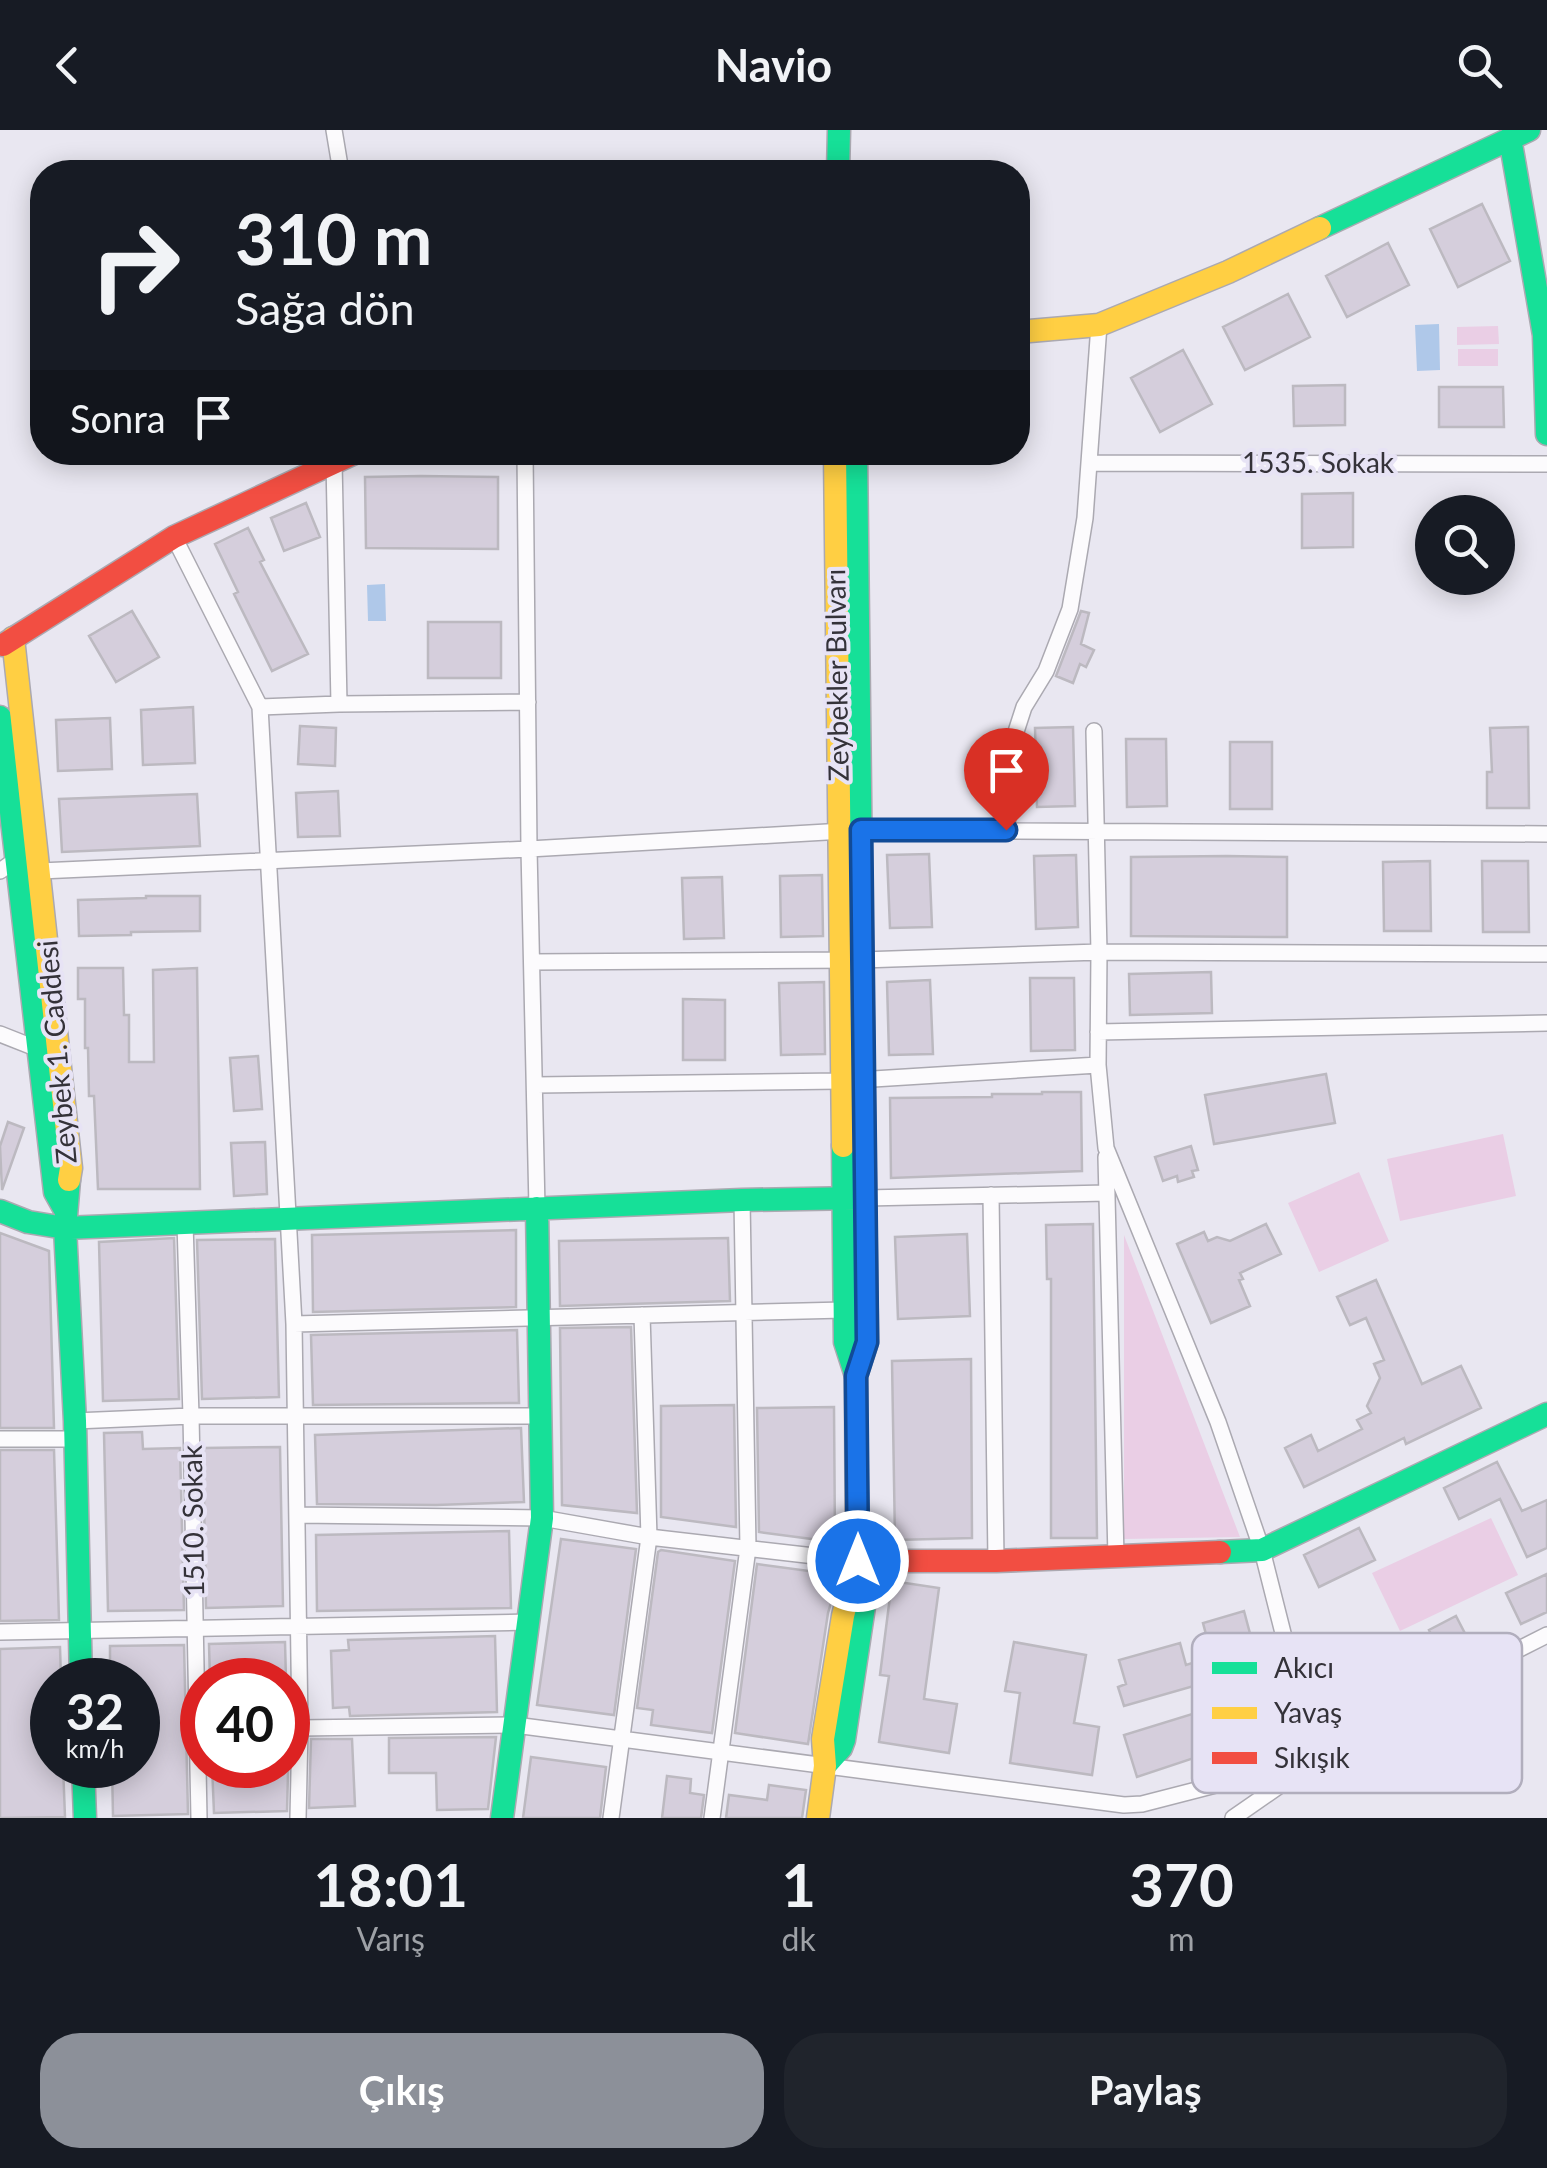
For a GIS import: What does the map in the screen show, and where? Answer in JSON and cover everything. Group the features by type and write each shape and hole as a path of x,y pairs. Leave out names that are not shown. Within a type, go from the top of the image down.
{"street":[{"path":"334,130 339,160"},
{"path":"838,160 839,130"},
{"path":"854,130 854,160"},
{"path":"1030,331 1098,325 1228,272 1520,134 1545,335 1547,434"},
{"path":"1006,830 1012,744 1024,707 1046,671 1070,609 1085,518 1098,325"},
{"name":"1535. Sokak","path":"1089,463 1547,464"},
{"path":"6,643 174,537 327,465"},
{"path":"339,704 346,465"},
{"path":"502,1818 542,1518 525,465"},
{"name":"Zeybekler Bulvarı","path":"818,1818 825,1766 823,1739 843,1616 857,1568 856,1376 867,1342 854,1198 847,580 836,465"},
{"name":"Zeybekler Bulvarı","path":"847,580 855,465"},
{"path":"174,537 260,707 294,1324 299,1658"},
{"name":"Zeybek 1. Caddesi","path":"6,643 40,871 70,1168 65,1219"},
{"path":"260,707 528,702"},
{"name":"Zeybek 1. Caddesi","path":"0,717 8,865 38,1049 54,1192 65,1219"},
{"path":"1094,730 1098,1065 1106,1148 1116,1556"},
{"path":"40,871 850,831 1547,834"},
{"path":"532,962 1099,952 1547,954"},
{"path":"1098,1032 1547,1023"},
{"path":"0,1034 38,1049"},
{"path":"536,1085 853,1080 1098,1065"},
{"path":"1106,1148 1218,1422 1262,1550 1283,1633"},
{"path":"0,1211 28,1222 65,1219 185,1223 742,1200 1107,1194"},
{"path":"990,1195 996,1561"},
{"name":"Zeybekler Bulvarı","path":"854,1198 844,1342 856,1376"},
{"path":"712,1818 748,1548 742,1200"},
{"path":"65,1219 80,1658"},
{"name":"1510. Sokak","path":"185,1223 199,1818"},
{"path":"294,1324 844,1310"},
{"path":"610,1818 650,1537 642,1314"},
{"path":"296,1516 542,1518 857,1568 1262,1550 1547,1414"},
{"path":"0,1440 192,1416 540,1416"},
{"path":"0,1632 530,1622"},
{"path":"1522,1647 1547,1634"},
{"path":"310,1728 515,1725 1124,1805 1142,1811 1203,1793"},
{"path":"84,1788 85,1818"},
{"path":"298,1818 299,1788"},
{"path":"1233,1818 1269,1793"}],"shaded area":[{"path":"1498,326 1499,344 1457,345 1457,327"},
{"path":"1458,349 1498,349 1498,366 1458,366"},
{"path":"1503,1134 1516,1196 1400,1221 1387,1159"},
{"path":"1359,1172 1389,1241 1319,1272 1288,1203"},
{"path":"1124,1235 1240,1537 1124,1539"},
{"path":"1491,1518 1518,1575 1400,1631 1372,1573"}],"water":[{"path":"1439,324 1440,370 1417,371 1415,325"},
{"path":"385,584 386,621 368,621 367,585"}],"building":[{"path":"1482,204 1510,261 1458,287 1430,229"},
{"path":"1388,243 1409,285 1347,317 1326,276"},
{"path":"1288,294 1310,337 1245,370 1223,327"},
{"path":"1183,350 1212,404 1160,432 1131,378"},
{"path":"1345,385 1345,425 1294,426 1293,386"},
{"path":"1439,387 1503,387 1504,427 1439,427"},
{"path":"365,477 498,477 498,549 366,548"},
{"path":"1353,493 1353,547 1302,548 1302,494"},
{"path":"306,503 320,537 284,551 271,518"},
{"path":"248,528 264,560 260,562 308,654 272,671 234,594 238,592 215,544"},
{"path":"132,611 159,657 116,682 89,636"},
{"path":"1081,611 1089,613 1081,644 1094,650 1086,667 1080,664 1073,683 1056,676"},
{"path":"428,622 501,622 501,678 428,678"},
{"path":"193,707 195,763 143,765 141,710"},
{"path":"110,718 112,769 58,771 56,720"},
{"path":"300,726 336,728 335,766 298,764"},
{"path":"1073,727 1075,806 1037,807 1035,728"},
{"path":"1528,727 1529,808 1487,808 1487,772 1492,772 1490,728"},
{"path":"1126,739 1166,739 1167,806 1127,807"},
{"path":"1230,742 1272,742 1272,809 1230,809"},
{"path":"338,791 340,836 298,837 296,793"},
{"path":"197,794 200,846 62,852 59,799"},
{"path":"929,854 932,927 890,928 887,855"},
{"path":"1076,855 1078,927 1036,929 1034,856"},
{"path":"1131,857 1287,857 1287,937 1131,936"},
{"path":"1430,861 1431,931 1384,931 1383,862"},
{"path":"1482,861 1528,861 1529,932 1483,932"},
{"path":"822,875 823,936 781,937 780,876"},
{"path":"722,877 724,938 684,939 682,878"},
{"path":"200,896 200,931 79,936 78,900"},
{"path":"78,968 123,968 129,1062 154,1062 153,970 197,968 200,1189 98,1189 94,1096 89,1096 85,999 78,999"},
{"path":"1211,972 1212,1013 1130,1015 1129,974"},
{"path":"1030,978 1074,978 1075,1050 1031,1051"},
{"path":"930,980 933,1054 889,1055 887,982"},
{"path":"824,982 825,1054 781,1055 779,983"},
{"path":"683,999 725,1000 725,1060 683,1060"},
{"path":"258,1056 262,1109 234,1111 230,1058"},
{"path":"1326,1074 1335,1123 1214,1144 1205,1095"},
{"path":"1081,1092 1082,1171 891,1178 890,1098 992,1097"},
{"path":"8,1122 24,1128 2,1190 0,1146"},
{"path":"265,1142 267,1194 234,1196 231,1143"},
{"path":"1191,1146 1198,1170 1192,1171 1194,1177 1178,1182 1177,1176 1163,1181 1155,1157"},
{"path":"1093,1224 1097,1538 1051,1538 1051,1279 1047,1279 1046,1225"},
{"path":"1266,1224 1281,1254 1240,1273 1250,1306 1211,1323 1177,1244 1204,1232 1208,1241 1217,1237 1230,1241"},
{"path":"516,1230 516,1307 313,1312 312,1235"},
{"path":"0,1233 49,1251 54,1428 0,1428"},
{"path":"967,1234 970,1316 898,1319 895,1237"},
{"path":"174,1238 179,1399 103,1401 99,1242"},
{"path":"728,1238 730,1301 560,1306 559,1241"},
{"path":"275,1239 279,1397 202,1399 197,1240"},
{"path":"1376,1280 1422,1384 1461,1366 1481,1408 1406,1444 1404,1438 1304,1487 1285,1448 1311,1435 1318,1451 1362,1429 1357,1420 1371,1413 1367,1406 1380,1378 1374,1364 1384,1360 1366,1318 1350,1325 1337,1297"},
{"path":"631,1327 637,1513 562,1505 560,1328"},
{"path":"517,1330 519,1403 313,1405 311,1335"},
{"path":"971,1359 972,1538 895,1540 892,1361"},
{"path":"734,1405 736,1527 661,1517 661,1406"},
{"path":"834,1407 835,1542 759,1532 757,1408"},
{"path":"521,1428 524,1502 317,1504 315,1435"},
{"path":"142,1432 143,1449 180,1448 184,1610 108,1611 104,1433"},
{"path":"280,1447 283,1606 206,1608 203,1448"},
{"path":"0,1450 54,1450 59,1620 0,1621"},
{"path":"1497,1462 1522,1511 1547,1500 1547,1548 1527,1557 1500,1499 1459,1519 1444,1488"},
{"path":"1359,1528 1375,1560 1319,1587 1304,1555"},
{"path":"509,1531 511,1608 317,1611 316,1535"},
{"path":"561,1539 636,1549 614,1715 537,1705"},
{"path":"661,1550 735,1561 712,1733 651,1725 653,1710 637,1708"},
{"path":"757,1564 839,1575 828,1613 808,1744 735,1733"},
{"path":"1547,1574 1547,1612 1521,1624 1506,1593"},
{"path":"892,1581 939,1588 924,1699 957,1704 949,1753 879,1742 889,1676 880,1675"},
{"path":"1244,1611 1250,1633 1206,1633 1203,1623"},
{"path":"1456,1616 1465,1633 1430,1633 1429,1630"},
{"path":"495,1636 497,1712 350,1716 349,1707 333,1708 331,1651 349,1650 348,1640"},
{"path":"285,1642 285,1658 209,1658 209,1644"},
{"path":"1014,1642 1086,1655 1074,1723 1099,1727 1092,1775 1010,1763 1020,1693 1005,1691"},
{"path":"1180,1643 1186,1665 1192,1663 1192,1686 1124,1706 1118,1687 1126,1684 1119,1660"},
{"path":"184,1645 184,1658 180,1658 180,1788 187,1788 188,1814 113,1816 112,1788 160,1788 160,1658 110,1658 110,1646"},
{"path":"60,1647 60,1658 30,1658 30,1788 64,1788 65,1817 0,1818 0,1649"},
{"path":"1192,1714 1192,1759 1137,1777 1124,1735"},
{"path":"496,1737 488,1809 437,1810 436,1773 389,1773 389,1738"},
{"path":"311,1739 352,1739 355,1806 309,1808"},
{"path":"531,1757 606,1767 600,1818 523,1818"},
{"path":"667,1776 691,1779 690,1793 704,1795 701,1818 662,1818"},
{"path":"769,1785 806,1790 802,1818 726,1818 729,1795 767,1800"},
{"path":"213,1788 288,1788 287,1811 214,1813"}],"traffic: fast":[{"path":"838,160 839,130"},
{"path":"1320,228 1529,130"},
{"path":"1510,138 1544,335 1547,434"},
{"path":"856,465 864,1131"},
{"path":"0,717 55,1192 64,1208"},
{"path":"843,1146 845,1342 856,1376"},
{"path":"69,1180 65,1228 75,1421 80,1658"},
{"path":"0,1211 28,1222 65,1228 858,1198"},
{"path":"502,1818 542,1518 537,1208"},
{"path":"1220,1552 1262,1550 1547,1414"},
{"path":"825,1766 844,1740 865,1600 857,1575"},
{"path":"84,1788 85,1818"}],"traffic: slow":[{"path":"1030,331 1099,325 1228,272 1320,228"},
{"path":"835,465 843,1146"},
{"path":"13,638 71,1168 69,1180"},
{"path":"818,1818 825,1766 823,1739 843,1616 857,1575 856,1376 867,1342 864,1131"}],"traffic: jam":[{"path":"3,645 174,537 329,465"},
{"path":"858,1561 996,1561 1220,1552"}],"route":[{"path":"858,1561 856,1376 867,1342 861,830 1006,830"}]}
